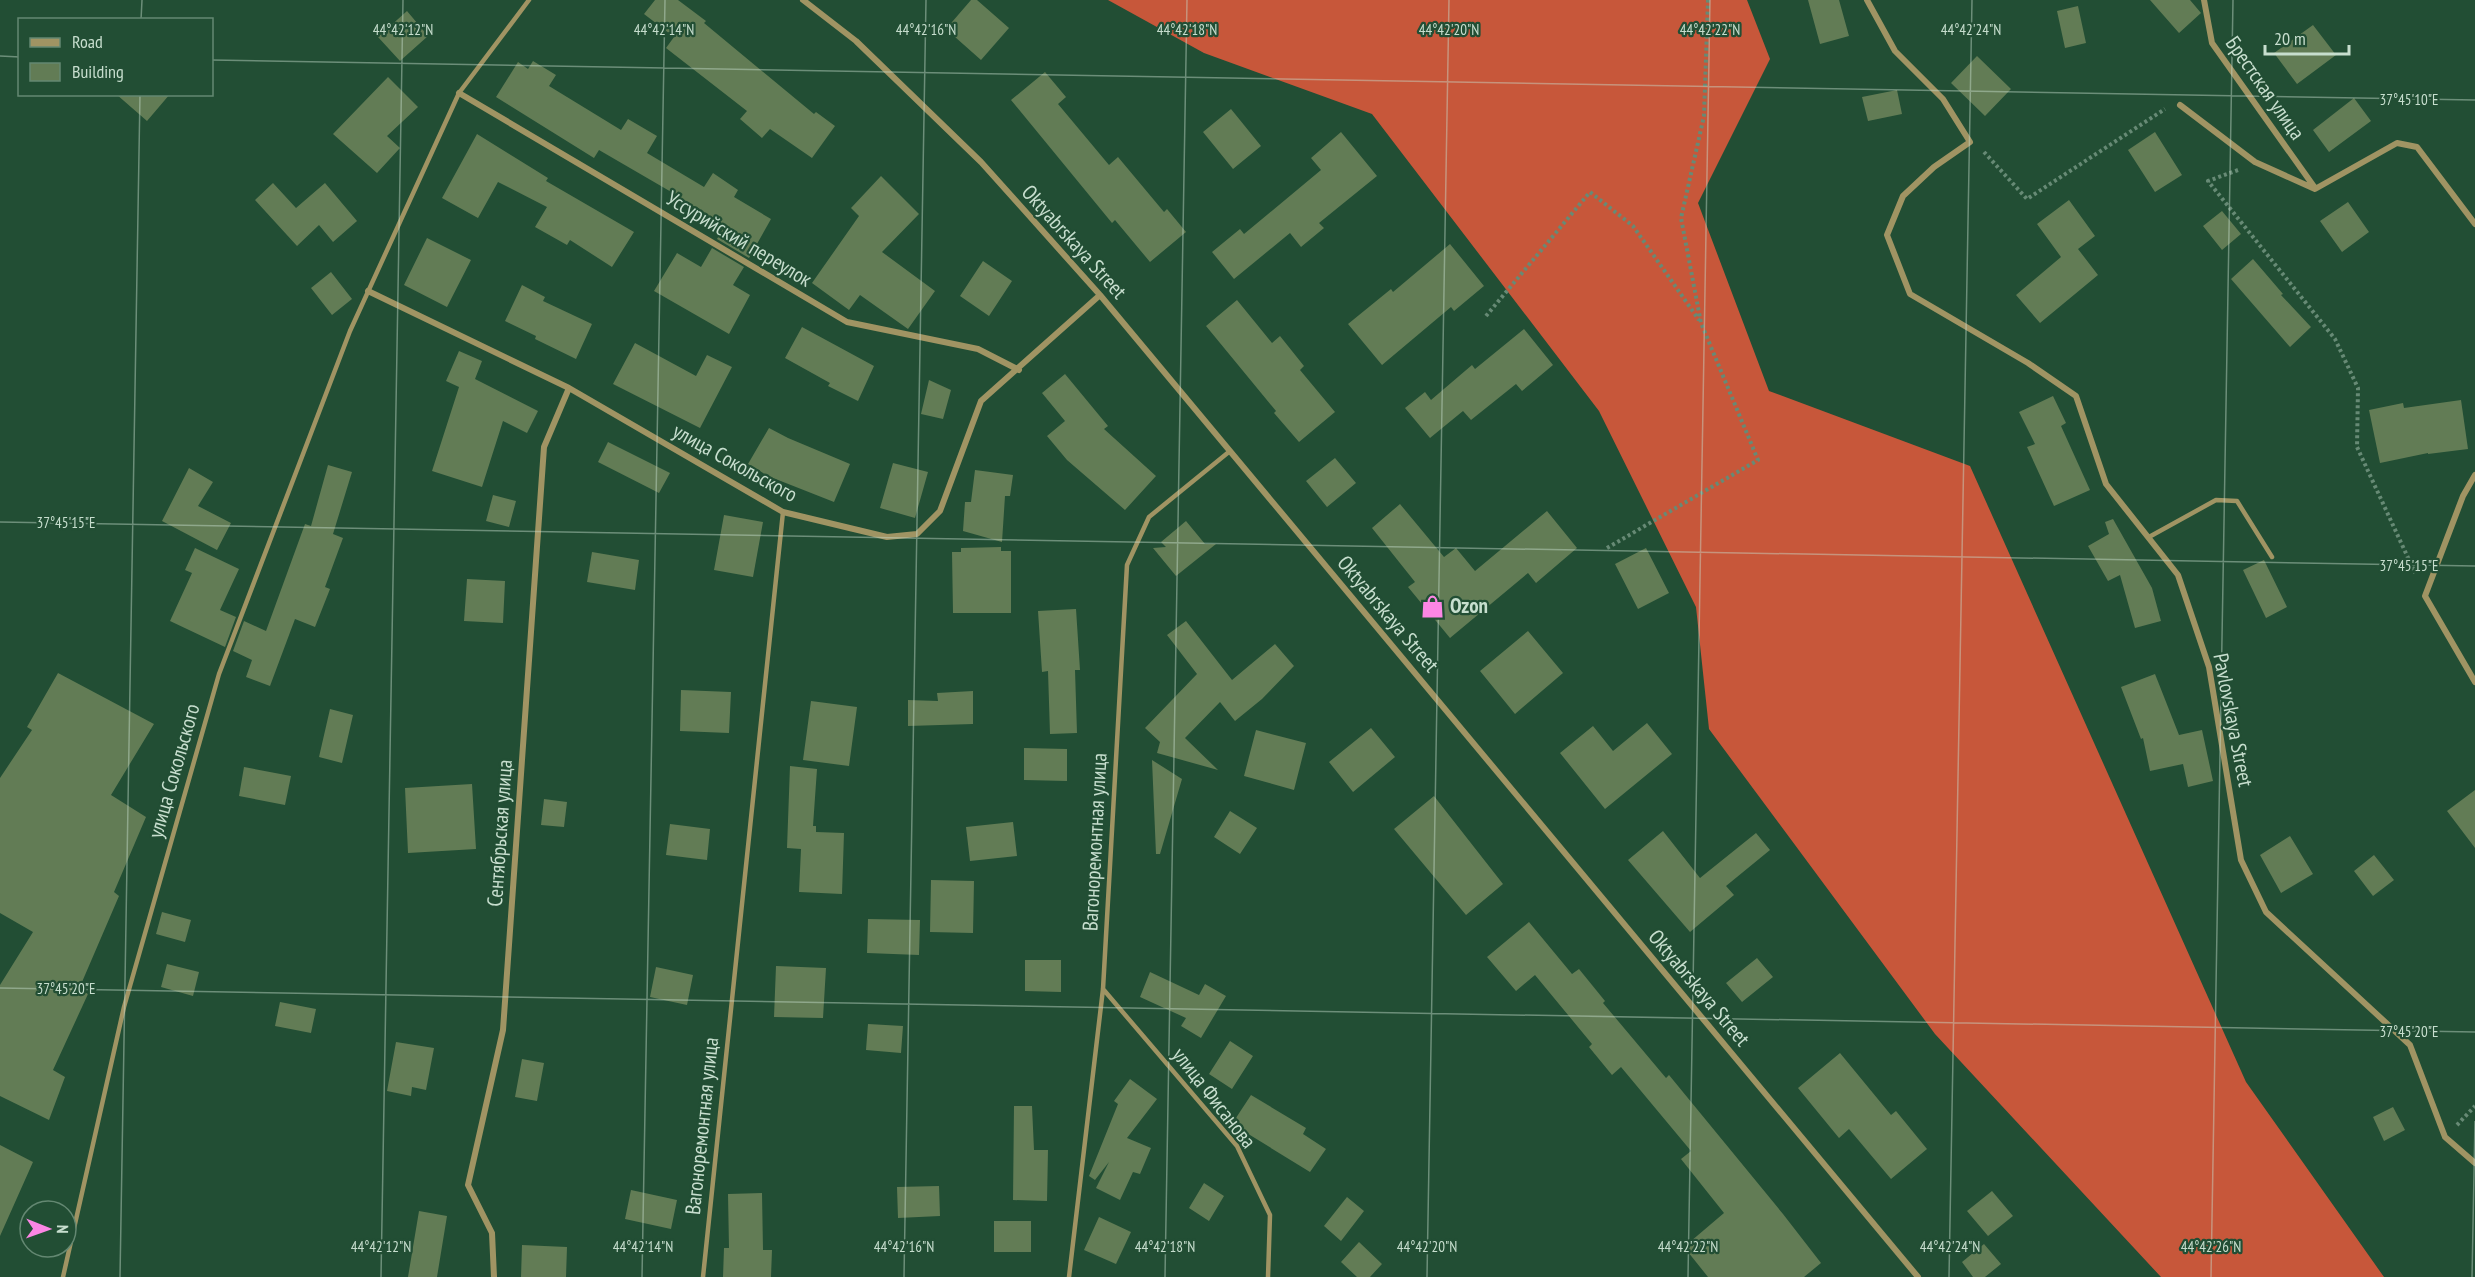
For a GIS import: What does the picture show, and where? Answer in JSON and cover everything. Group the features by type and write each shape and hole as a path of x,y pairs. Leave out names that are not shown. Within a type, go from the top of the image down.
{"street":[{"name":"Oktyabrskaya Street","path":"803,0 856,41 981,162 1100,295 1918,1277"},
{"name":"Pavlovskaya Street","path":"1867,0 1895,51 1943,99 1970,142 1934,167 1903,196 1887,235 1910,294 2028,363 2076,396 2106,484 2178,575 2209,667 2241,860 2266,912 2410,1045 2445,1137 2475,1163"},
{"name":"Брестская улица","path":"2204,0 2212,43 2315,189"},
{"name":"Уссурийский переулок","path":"459,93 847,322 978,349 1019,370"},
{"name":"Брестская улица","path":"2180,105 2255,162 2315,189"},
{"path":"2315,189 2397,143 2417,147 2475,224"},
{"name":"улица Сокольского","path":"368,291 569,388 783,512 887,537 918,534 940,511 981,401 1019,370 1100,295"},
{"name":"Сентябрьская улица","path":"494,1277 492,1233 468,1185 503,1030 543,447 569,388"},
{"path":"2475,475 2463,496 2426,596 2475,682"}],"lane":[{"name":"улица Сокольского","path":"63,1277 124,1006 219,674 350,331 459,93 530,0"},
{"name":"Вагоноремонтная улица","path":"1069,1277 1103,989 1127,565 1149,517 1230,451"},
{"path":"2149,537 2216,500 2237,501 2272,557"},
{"name":"Вагоноремонтная улица","path":"703,1277 783,512"},
{"name":"улица Фисанова","path":"1103,989 1237,1146 1270,1215 1268,1277"}],"path":[{"path":"1607,548 1758,460 1701,323 1681,218 1704,116 1708,0"},
{"path":"1982,148 2027,200 2160,110 2180,105"},
{"path":"2255,162 2208,181 2335,339 2358,388 2356,447 2426,596"},
{"path":"1486,316 1590,192 1633,226 1701,323"}],"shaded area":[{"path":"1108,0 1747,0 1770,59 1698,203 1769,391 1970,466 2246,1082 2384,1277 2161,1277 1935,1034 1709,729 1696,607 1599,411 1372,114 1204,53"}],"building":[{"path":"655,0 678,0 706,21 704,23 814,114 816,112 835,126 812,158 770,129 762,138 740,119 747,111 666,48 674,37 644,14"},
{"path":"971,0 977,0 1009,28 981,60 946,29"},
{"path":"1808,0 1839,0 1849,36 1820,44"},
{"path":"2150,0 2190,0 2201,13 2179,33"},
{"path":"2078,6 2086,43 2065,48 2057,11"},
{"path":"407,11 428,36 400,61 378,37"},
{"path":"2313,25 2336,55 2297,84 2274,53"},
{"path":"1977,56 2011,89 1985,116 1951,83"},
{"path":"533,61 556,75 549,86 621,130 628,119 657,136 647,153 704,187 713,173 738,190 734,197 771,219 749,258 717,239 725,226 599,150 594,158 496,97 518,62 528,69"},
{"path":"1045,72 1066,97 1058,104 1109,165 1118,157 1164,212 1167,209 1186,232 1150,262 1115,220 1112,223 1011,100"},
{"path":"388,77 418,107 387,136 400,148 377,173 333,134"},
{"path":"1897,90 1902,114 1868,121 1862,97"},
{"path":"118,96 168,96 147,121"},
{"path":"2354,98 2371,121 2329,152 2313,130"},
{"path":"1231,109 1261,146 1233,169 1203,132"},
{"path":"1341,132 1377,176 1319,223 1324,228 1301,247 1290,233 1234,279 1212,252 1240,229 1244,234 1321,170 1311,158"},
{"path":"2155,132 2182,175 2155,192 2128,150"},
{"path":"477,134 548,178 546,181 634,232 612,267 570,240 567,245 535,227 547,207 498,182 478,218 442,198"},
{"path":"881,176 919,214 882,252 935,291 908,329 860,295 849,310 812,283 859,216 851,208"},
{"path":"273,183 296,208 325,183 357,221 333,242 319,225 297,246 255,200"},
{"path":"2069,200 2095,236 2078,249 2098,275 2040,323 2016,295 2061,257 2037,224"},
{"path":"2348,202 2369,232 2342,252 2320,221"},
{"path":"2222,211 2241,234 2222,250 2203,226"},
{"path":"427,238 471,260 447,307 404,285"},
{"path":"1450,244 1484,286 1454,311 1451,307 1382,365 1348,324 1391,289 1393,292"},
{"path":"712,248 744,267 733,285 750,295 729,334 654,291 677,253 701,267"},
{"path":"2253,259 2283,294 2281,295 2311,327 2290,347 2231,279"},
{"path":"983,261 1012,281 989,316 960,296"},
{"path":"331,272 352,299 332,315 311,288"},
{"path":"522,285 545,297 543,301 592,324 576,359 505,321"},
{"path":"1237,300 1272,343 1280,336 1304,366 1300,370 1335,412 1299,442 1206,326"},
{"path":"802,327 874,366 858,401 828,386 830,383 785,358"},
{"path":"1524,329 1553,365 1522,391 1516,384 1471,420 1463,411 1430,438 1405,408 1425,392 1431,400 1472,365 1475,369"},
{"path":"635,343 696,376 707,355 732,367 700,428 613,384"},
{"path":"459,351 482,361 475,379 538,411 527,433 503,421 482,487 432,471 459,387 446,381"},
{"path":"1065,374 1108,426 1104,429 1156,476 1125,510 1067,460 1047,436 1065,421 1042,393"},
{"path":"929,380 951,390 943,419 921,414"},
{"path":"2053,396 2066,423 2061,426 2090,490 2054,506 2027,447 2035,444 2019,412"},
{"path":"2461,400 2468,449 2428,453 2380,463 2369,410 2403,403 2404,408"},
{"path":"769,428 850,464 834,502 768,476 748,464"},
{"path":"608,442 670,473 659,493 598,462"},
{"path":"1335,458 1356,483 1327,507 1306,481"},
{"path":"893,463 928,472 915,518 880,508"},
{"path":"328,465 352,472 333,534 343,538 325,587 330,589 315,627 295,619 270,686 246,677 252,660 233,651 244,621 266,631 305,524 311,526"},
{"path":"189,468 213,482 198,506 231,523 217,550 162,521"},
{"path":"975,470 1013,475 1010,496 1005,496 1002,542 963,531 965,502 971,502"},
{"path":"493,495 516,501 509,527 486,521"},
{"path":"1400,504 1444,557 1456,548 1475,571 1547,511 1577,548 1536,583 1528,573 1450,638 1408,587 1415,582 1372,528"},
{"path":"724,515 763,522 753,577 714,570"},
{"path":"2113,519 2152,588 2161,621 2135,628 2120,575 2108,581 2088,546 2109,534 2105,522"},
{"path":"1186,521 1205,544 1216,544 1176,576 1153,548 1166,547 1161,542"},
{"path":"1001,547 1001,551 1011,551 1011,613 953,613 952,552 961,552 961,548"},
{"path":"195,548 239,569 220,610 236,617 225,647 170,621 192,573 185,570"},
{"path":"1646,548 1669,593 1638,609 1615,564"},
{"path":"592,552 639,560 635,590 587,582"},
{"path":"2264,560 2287,607 2266,618 2243,570"},
{"path":"467,579 505,581 503,623 464,621"},
{"path":"1076,609 1080,670 1075,670 1077,733 1050,734 1048,671 1042,672 1038,611"},
{"path":"1186,621 1232,680 1275,644 1294,666 1262,699 1235,721 1220,702 1185,738 1218,770 1157,753 1160,742 1145,728 1197,674 1167,635"},
{"path":"1528,631 1563,673 1515,714 1480,671"},
{"path":"58,673 154,724 111,795 146,817 114,892 119,896 79,989 88,994 53,1070 65,1077 49,1120 0,1096 0,985 33,932 0,913 0,778 32,730 27,727"},
{"path":"2155,674 2179,735 2202,730 2213,781 2188,787 2183,764 2150,771 2143,738 2141,739 2121,687"},
{"path":"681,690 731,692 729,733 680,731"},
{"path":"973,691 973,724 908,726 908,700 938,701 937,693"},
{"path":"811,701 857,707 849,766 803,760"},
{"path":"330,709 353,715 342,763 319,757"},
{"path":"1647,723 1672,754 1605,809 1560,753 1593,726 1613,751"},
{"path":"1371,728 1395,757 1353,792 1329,762"},
{"path":"1256,730 1306,743 1294,790 1244,776"},
{"path":"1024,748 1067,749 1067,781 1024,780"},
{"path":"1152,760 1182,779 1160,854 1156,854"},
{"path":"790,766 817,769 813,826 816,826 816,832 844,833 842,894 799,892 801,849 787,848"},
{"path":"244,767 291,776 285,805 239,796"},
{"path":"472,784 476,849 408,853 405,788"},
{"path":"2475,790 2475,848 2447,811"},
{"path":"1434,796 1503,884 1466,915 1394,829"},
{"path":"544,799 567,802 564,827 541,825"},
{"path":"1230,811 1257,828 1240,854 1214,837"},
{"path":"1013,822 1017,856 970,861 966,827"},
{"path":"670,824 710,829 707,860 666,855"},
{"path":"1663,831 1700,878 1756,833 1770,850 1726,886 1734,895 1690,932 1628,860"},
{"path":"2290,836 2313,874 2281,893 2260,855"},
{"path":"2374,855 2394,880 2373,896 2354,871"},
{"path":"931,880 974,881 973,933 930,932"},
{"path":"162,912 191,920 185,942 156,934"},
{"path":"868,919 920,920 919,955 867,953"},
{"path":"1529,922 1572,974 1579,969 1605,1001 1603,1003 1666,1078 1669,1075 1821,1263 1804,1277 1708,1277 1684,1247 1724,1213 1681,1159 1691,1151 1621,1067 1612,1075 1589,1047 1592,1044 1535,975 1516,991 1487,957"},
{"path":"1757,958 1773,977 1742,1002 1726,983"},
{"path":"1025,960 1061,960 1061,992 1025,991"},
{"path":"167,964 199,972 193,996 161,987"},
{"path":"776,966 826,968 823,1018 774,1017"},
{"path":"656,967 693,975 687,1005 650,997"},
{"path":"1150,972 1199,995 1205,984 1226,996 1201,1038 1181,1026 1186,1018 1140,997"},
{"path":"280,1002 316,1009 311,1033 275,1026"},
{"path":"868,1024 903,1026 901,1053 866,1050"},
{"path":"1230,1041 1253,1056 1232,1089 1209,1074"},
{"path":"396,1042 434,1048 426,1090 412,1087 411,1096 387,1091"},
{"path":"1840,1053 1891,1115 1896,1111 1927,1149 1891,1179 1849,1129 1839,1138 1798,1088"},
{"path":"522,1059 544,1063 537,1101 515,1097"},
{"path":"1130,1079 1157,1099 1127,1138 1151,1148 1140,1174 1133,1172 1120,1200 1096,1188 1109,1162 1095,1180 1089,1176 1118,1104 1114,1101"},
{"path":"1251,1095 1306,1128 1303,1134 1326,1149 1310,1172 1232,1124"},
{"path":"1014,1106 1032,1106 1034,1150 1048,1150 1047,1201 1013,1200"},
{"path":"2393,1107 2405,1130 2384,1141 2373,1117"},
{"path":"0,1145 33,1162 0,1236"},
{"path":"1204,1183 1224,1196 1209,1221 1189,1208"},
{"path":"939,1186 940,1216 898,1218 897,1187"},
{"path":"631,1190 677,1200 671,1229 625,1219"},
{"path":"1992,1191 2013,1216 1988,1236 1967,1211"},
{"path":"762,1193 763,1250 772,1250 771,1277 723,1277 724,1248 729,1248 728,1194"},
{"path":"1347,1197 1364,1211 1341,1241 1324,1226"},
{"path":"419,1211 447,1216 437,1277 408,1277"},
{"path":"1099,1217 1131,1232 1116,1264 1084,1250"},
{"path":"994,1221 1031,1221 1031,1252 994,1252"},
{"path":"1359,1242 1382,1264 1370,1277 1357,1277 1341,1262"},
{"path":"1984,1244 2001,1264 1985,1277 1973,1277 1962,1262"},
{"path":"522,1245 567,1247 566,1277 521,1277"}],"place":[{"name":"Ozon","path":"1432,606"}]}
